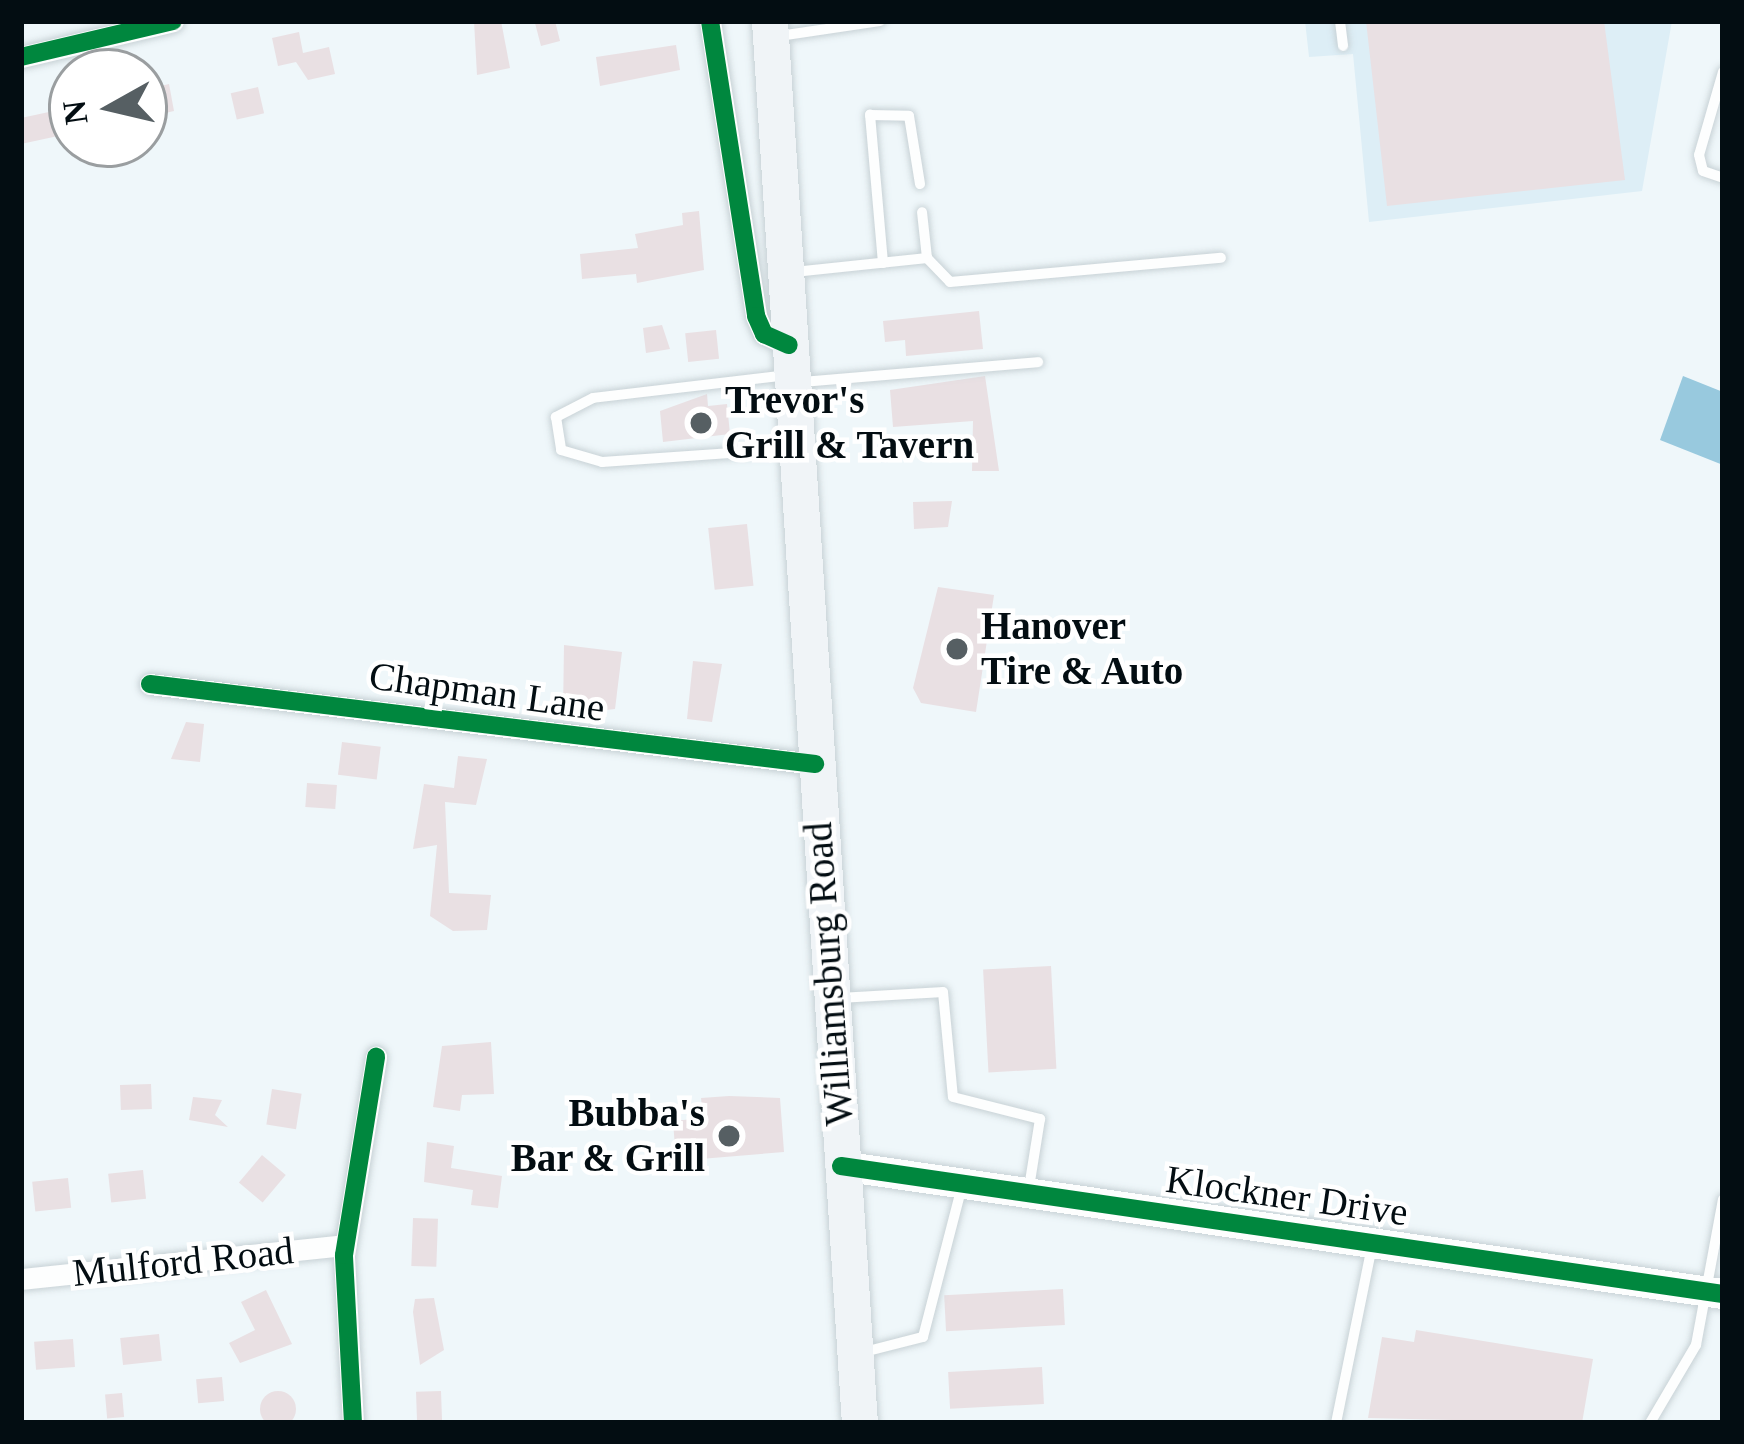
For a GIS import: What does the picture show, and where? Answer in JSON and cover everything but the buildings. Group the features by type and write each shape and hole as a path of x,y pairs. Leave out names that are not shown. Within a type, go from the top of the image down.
{"main road":[{"name":"Williamsburg Road","path":"771,28 860,1423"}],"street":[{"path":"21,57 173,21"},
{"path":"710,21 756,316 790,367"},
{"name":"Chapman Lane","path":"150,684 815,764"},
{"path":"352,1423 345,1245 376,1057"},
{"name":"Klockner Drive","path":"841,1166 1714,1292"},
{"name":"Mulford Road","path":"21,1279 345,1245"}],"lane":[{"path":"771,28 854,33 880,21"},
{"path":"1340,21 1342,46"},
{"path":"1723,71 1699,155 1703,171 1723,178"},
{"path":"883,263 870,115 909,116 920,184"},
{"path":"922,212 927,258 950,282 1221,258"},
{"path":"785,273 927,258"},
{"path":"796,448 602,462 561,450 556,417 593,398 790,367 1038,362"},
{"path":"830,999 944,992 953,1097 1040,1119 1029,1192"},
{"path":"855,1353 923,1337 963,1183"},
{"path":"1650,1423 1696,1345 1714,1292 1723,1199"},
{"path":"1336,1423 1372,1242"}],"shaded area":[{"path":"1305,21 1672,21 1642,191 1369,222 1353,54 1309,57"}],"water":[{"path":"1683,376 1723,392 1723,465 1660,440"}],"cycle path":[{"path":"21,57 173,21"},
{"path":"710,21 756,316 764,334 789,345"},
{"path":"150,684 815,764"},
{"path":"353,1423 344,1255 376,1057"},
{"path":"841,1166 1723,1294"}],"place":[{"name":"Trevor's Grill & Tavern","path":"701,423"},
{"name":"Hanover Tire & Auto","path":"957,649"},
{"name":"Bubba's Bar & Grill","path":"729,1136"}]}
